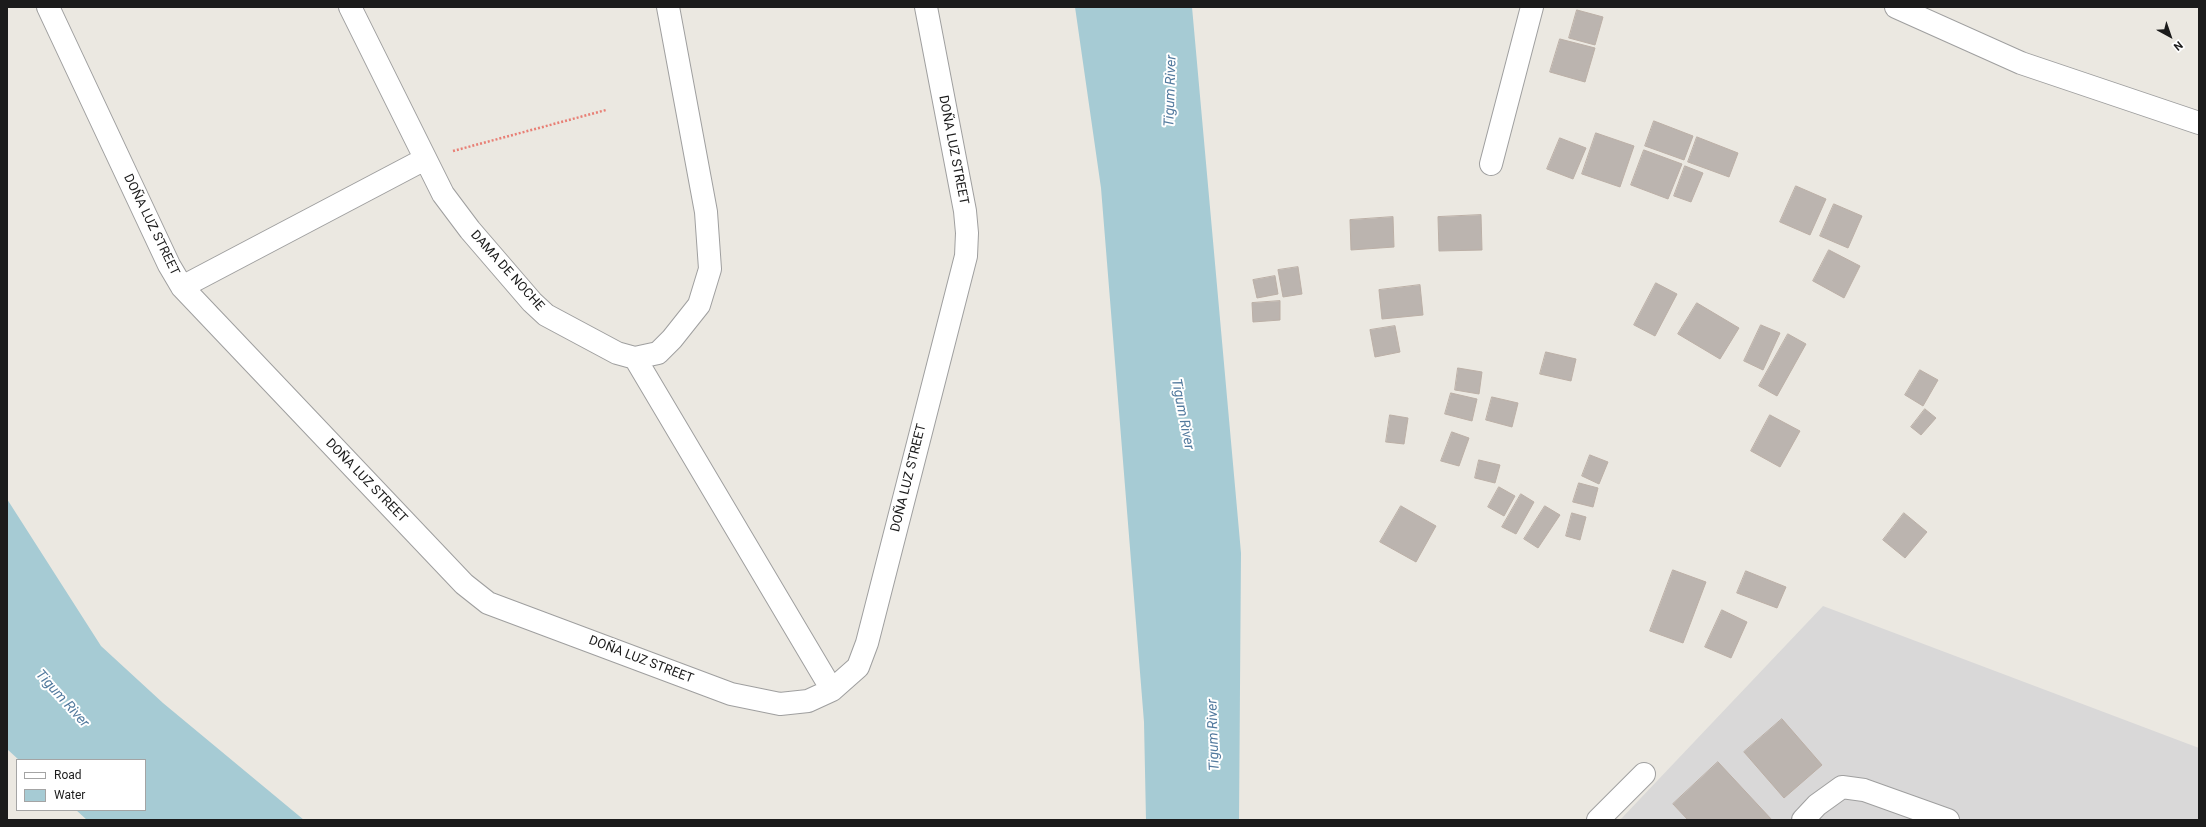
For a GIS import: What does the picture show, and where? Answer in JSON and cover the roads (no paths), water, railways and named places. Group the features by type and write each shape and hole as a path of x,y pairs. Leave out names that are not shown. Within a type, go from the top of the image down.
{"street":[{"name":"DOÑA LUZ STREET","path":"48,7 169,265 182,287 464,584 488,603 731,694 780,704 808,701 832,690 858,667 867,643 966,256 967,233 965,211 926,7"},
{"name":"DAMA DE NOCHE","path":"350,7 424,159 443,194 457,213 532,302 546,314 617,353 635,358 658,353 672,339 699,305 710,269 706,212 668,7"},
{"path":"1491,164 1532,7"},
{"path":"1906,9 2021,63 2199,123"},
{"path":"182,287 424,159"},
{"path":"635,358 832,690"},
{"path":"1598,820 1644,774"},
{"path":"1803,820 1817,805 1842,787 1864,790 1948,820"}],"water":[{"name":"Tigum River","path":"1075,7 1192,7 1241,553 1239,820 1146,820 1144,722 1101,188"},
{"name":"Tigum River","path":"7,499 101,646 163,703 304,820 87,820 77,811 146,811 146,759 18,759 7,749"}]}
